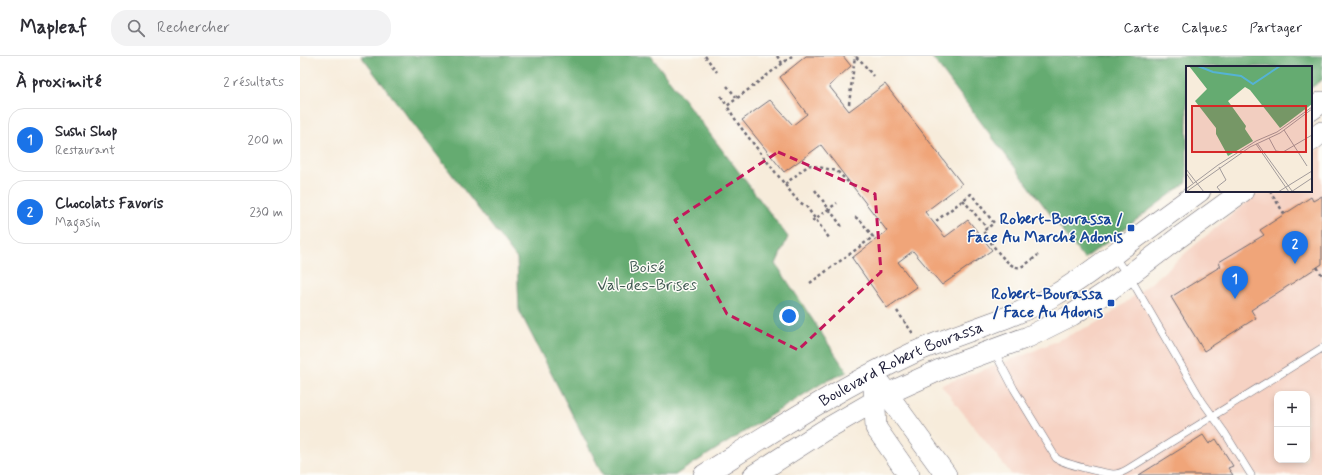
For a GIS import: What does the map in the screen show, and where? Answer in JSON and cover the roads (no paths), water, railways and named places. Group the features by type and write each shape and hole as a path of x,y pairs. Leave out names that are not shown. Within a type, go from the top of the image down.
{"street":[{"path":"1312,109 1322,102"},
{"path":"1312,140 1322,132"},
{"name":"Boulevard Robert Bourassa","path":"704,475 777,428 873,373 934,344 1030,308 1062,291 1199,192"},
{"name":"Boulevard Robert Bourassa","path":"754,475 823,431 881,397 944,368 1028,337 1058,323 1088,305 1242,192"},
{"path":"873,373 881,397 946,475"},
{"path":"881,397 876,428 909,475"}],"lane":[{"path":"1113,255 1128,276 1202,401 1214,416 1251,475"},
{"path":"994,349 1006,375 1056,458 1065,463 1109,473 1122,472 1322,348"}],"place":[{"name":"Robert-Bourassa / Face Au Marché Adonis","path":"1131,228"},
{"name":"Chocolats Favoris","path":"1295,264"},
{"name":"Sushi Shop","path":"1235,299"},
{"name":"Robert-Bourassa / Face Au Adonis","path":"1111,303"}],"park label":[{"name":"Boisé Val-des-Brises","path":"647,276"}]}
